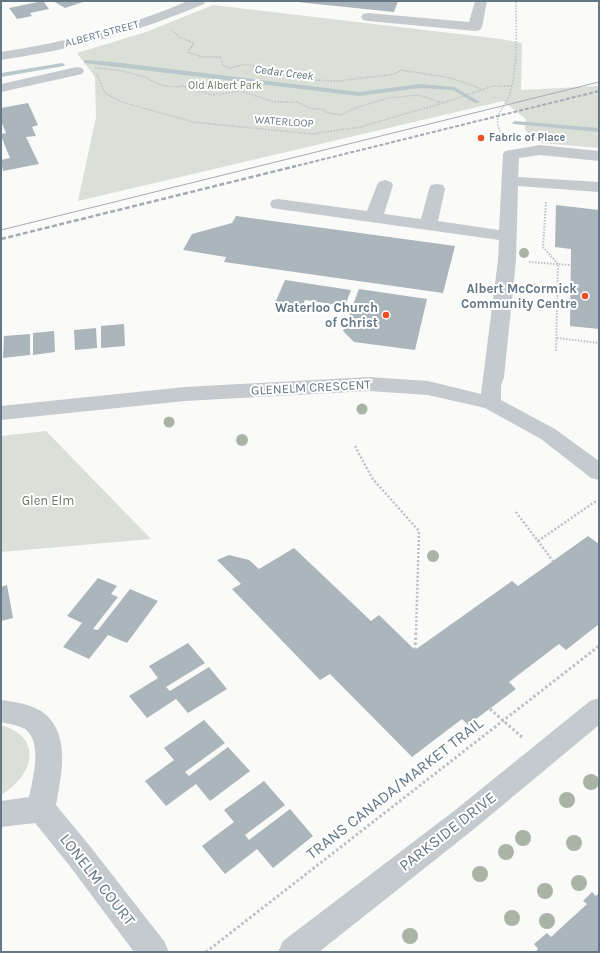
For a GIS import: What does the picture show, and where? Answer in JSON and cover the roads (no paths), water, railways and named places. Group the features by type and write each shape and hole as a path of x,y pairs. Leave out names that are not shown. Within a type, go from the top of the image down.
{"street":[{"name":"ALBERT STREET","path":"1,56 94,38 134,26 199,1"},
{"path":"368,17 475,27 481,1"},
{"path":"1,88 77,70"},
{"path":"491,403 491,386 494,378 507,247 511,154 540,150 599,156"},
{"path":"510,181 599,187"},
{"path":"374,217 385,184"},
{"path":"431,230 437,189"},
{"path":"278,204 374,217 507,247"},
{"name":"GLENELM CRESCENT","path":"1,414 185,394 370,384 428,388 491,403 548,434 599,472"},
{"name":"PARKSIDE DRIVE","path":"294,952 464,820 599,709"},
{"path":"1,711 13,712 33,720 46,733 49,754 41,809 1,814"},
{"name":"LONELM COURT","path":"41,809 79,855 153,952"}],"waterway":[{"name":"Cedar Creek","path":"86,62 359,94 420,86 454,89 477,102"},
{"name":"Cedar Creek","path":"1,75 62,65"},
{"name":"Cedar Creek","path":"515,123 599,130"}],"tram line":[{"path":"1,230 599,82"}],"railway":[{"path":"292,167 599,91"},
{"path":"1,239 296,166"}],"place":[{"name":"Fabric of Place","path":"481,138"},
{"name":"Albert McCormick Community Centre","path":"585,296"},
{"name":"Waterloo Church of Christ","path":"386,315"}],"park label":[{"name":"Old Albert Park","path":"225,86"},
{"name":"Glen Elm","path":"48,501"}]}
